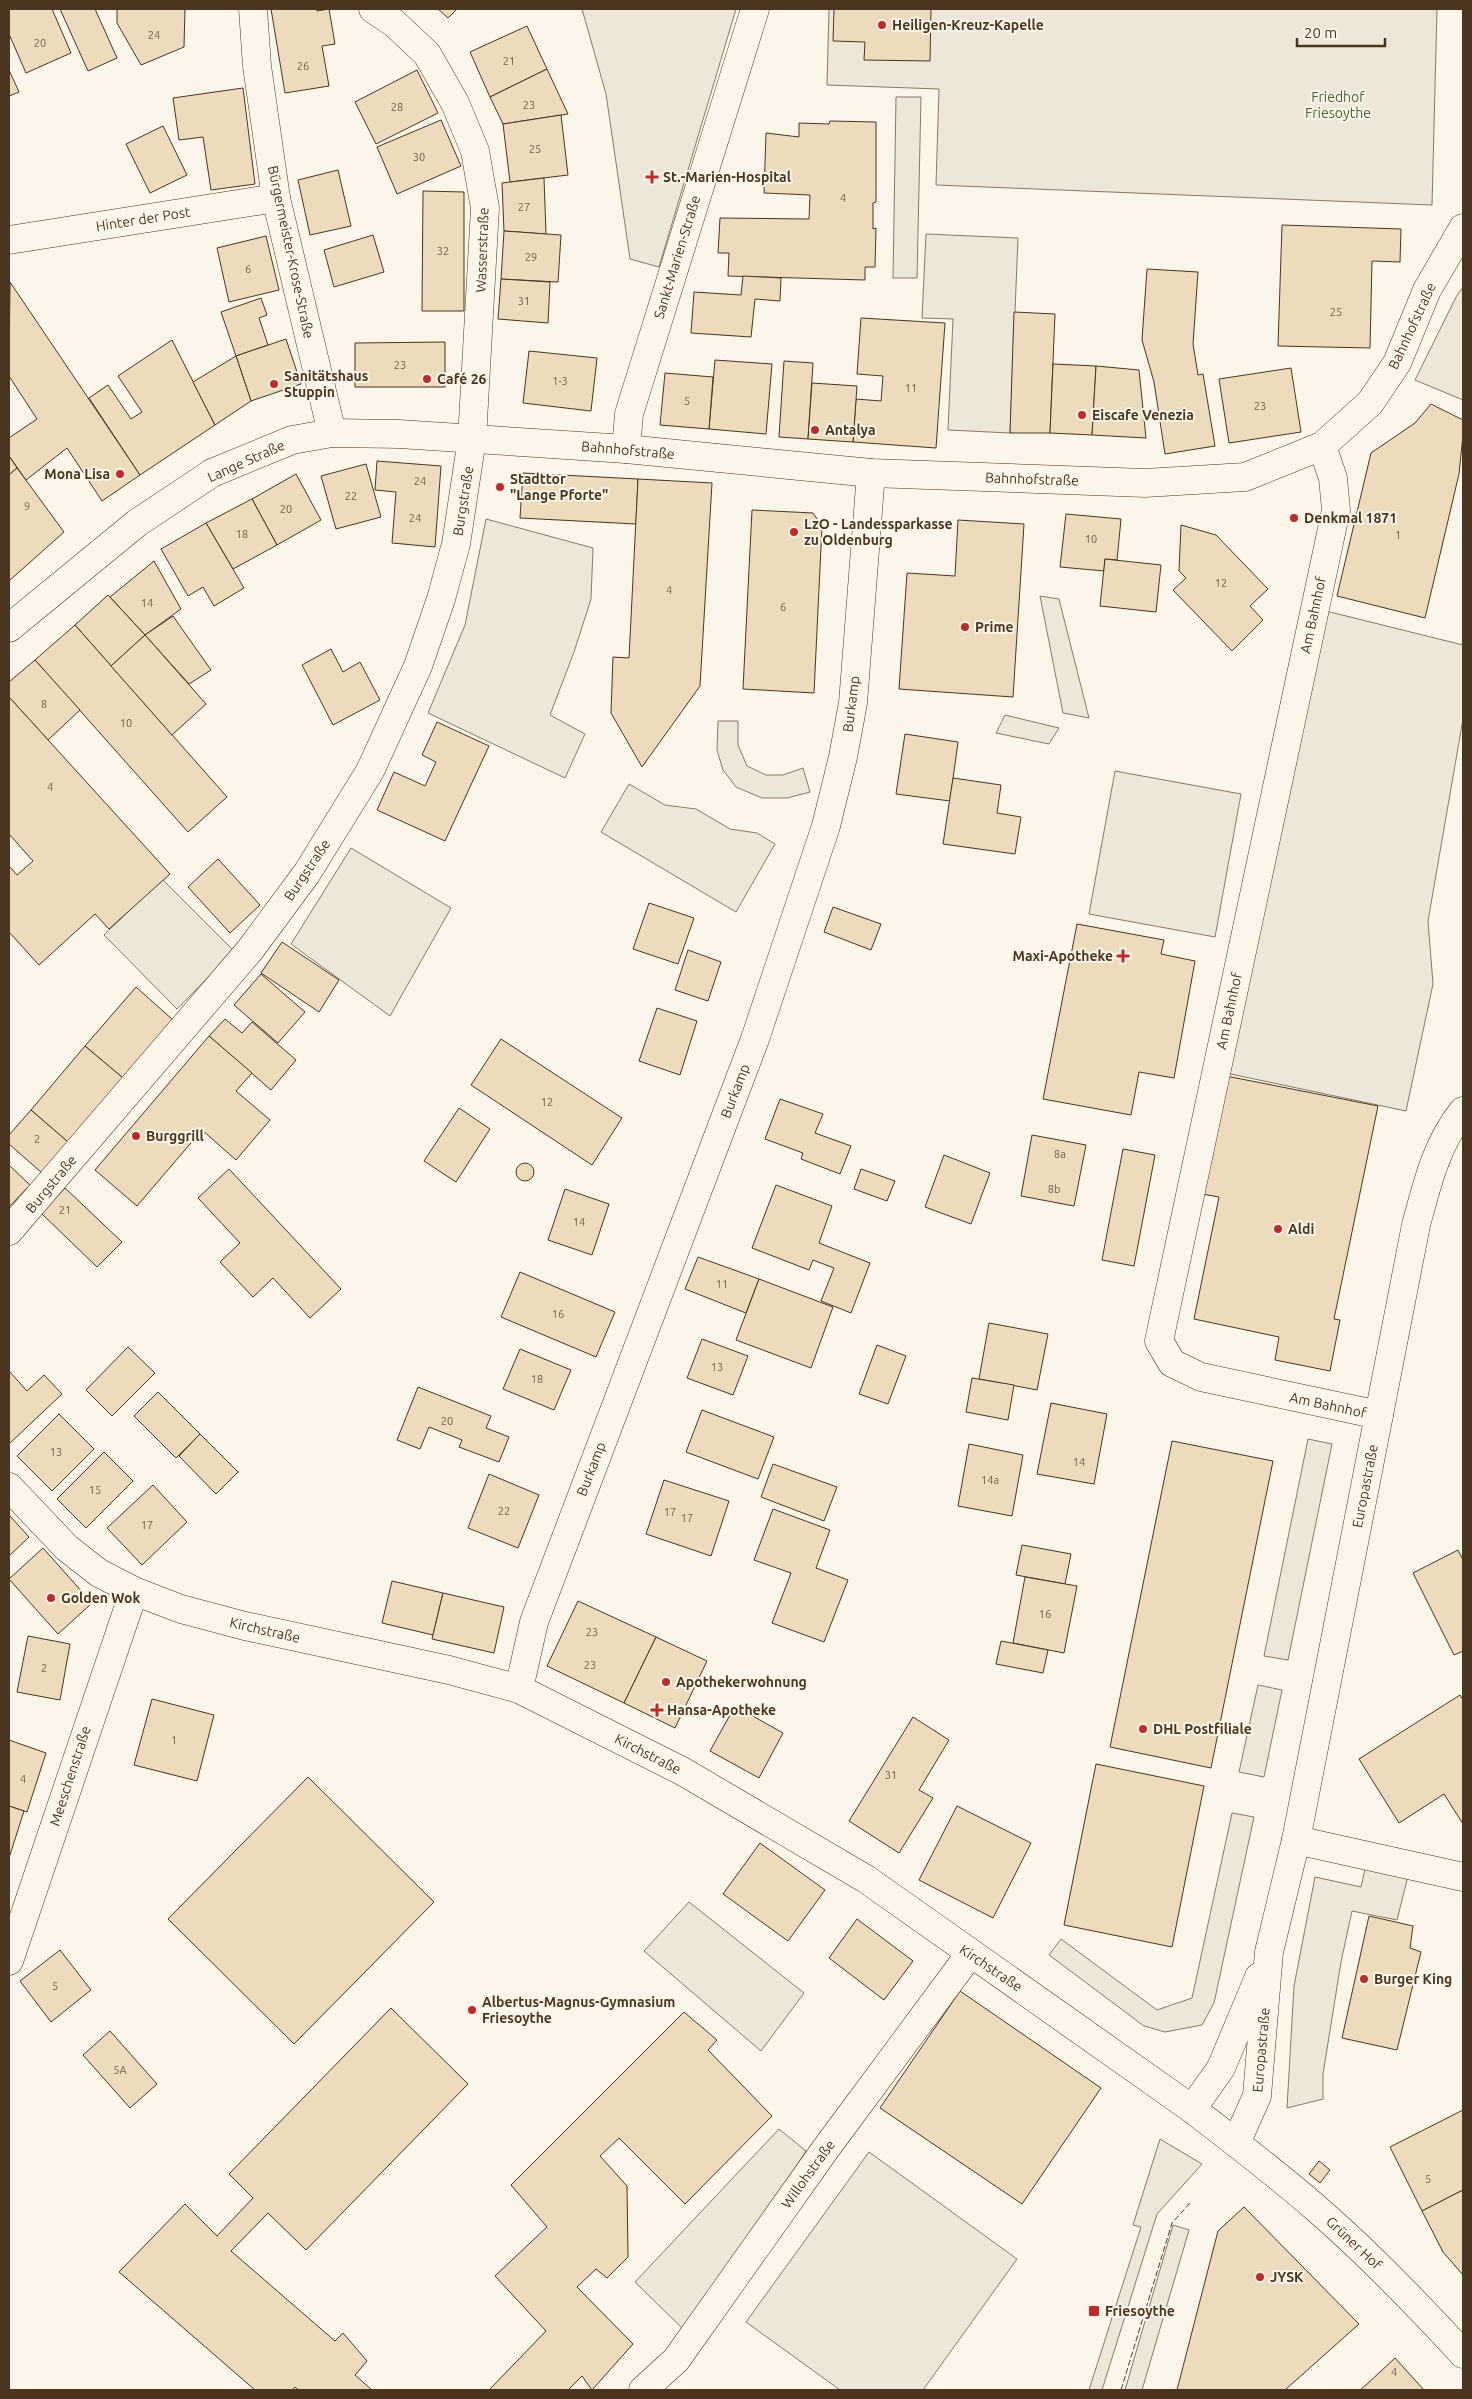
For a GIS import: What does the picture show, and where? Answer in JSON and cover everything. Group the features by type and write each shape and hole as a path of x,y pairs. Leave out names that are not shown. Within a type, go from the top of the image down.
{"street":[{"name":"Bürgermeister-Krose-Straße","path":"253,9 257,66 276,198 332,433"},
{"name":"Wasserstraße","path":"373,9 394,24 428,54 455,103 475,151 485,208 472,439"},
{"name":"Sankt-Marien-Straße","path":"626,449 628,414 755,9"},
{"name":"Hinter der Post","path":"9,240 276,198"},
{"name":"Bahnhofstraße","path":"472,439 626,449 872,473 1145,483 1244,477 1322,446 1370,403 1398,363 1427,290 1463,228"},
{"name":"Lange Straße","path":"9,628 138,523 212,473 292,440 332,433 399,434 472,439"},
{"name":"Burgstraße","path":"9,1231 250,950 307,873 370,771 418,666 441,600 456,544 472,439"},
{"name":"Am Bahnhof","path":"1322,446 1333,478 1336,510 1160,1341 1172,1363 1201,1377 1379,1416"},
{"name":"Burkamp","path":"519,1689 534,1622 755,1038 826,826 843,757 853,703 872,473"},
{"name":"Europastraße","path":"1236,2143 1257,2096 1270,1952 1296,1840 1416,1225 1430,1173 1449,1128 1463,1111"},
{"name":"Kirchstraße","path":"9,1487 67,1548 99,1573 134,1591 181,1609 245,1626 449,1670 519,1689 682,1771 866,1879 1192,2109 1236,2143"},
{"name":"Meeschenstraße","path":"9,1961 134,1591"},
{"path":"1296,1840 1463,1877"},
{"name":"Europastraße","path":"1192,2109 1221,2068 1270,1952"},
{"name":"Willohstraße","path":"643,2390 676,2360 821,2155 970,1954"},
{"name":"Grüner Hof","path":"1236,2143 1326,2217 1395,2282 1463,2354"}],"green space":[{"name":"Friedhof Friesoythe","path":"829,9 1437,9 1432,205 936,185 939,89 827,85"},
{"path":"1463,287 1463,400 1415,380 1456,297"},
{"path":"1160,2139 1202,2164 1157,2214 1102,2390 1089,2390 1141,2227 1133,2225"}],"shaded area":[{"name":"St.-Marien-Hospital","path":"582,9 736,9 659,267 630,259 606,94"},
{"path":"896,97 921,97 917,278 893,278"},
{"path":"926,234 1018,238 1010,433 948,430 953,319 922,318"},
{"path":"486,519 593,548 591,599 574,652 550,715 585,734 565,778 428,713 465,625"},
{"path":"1040,596 1059,599 1089,718 1063,713"},
{"path":"1326,611 1463,645 1463,719 1428,921 1433,984 1406,1111 1226,1073"},
{"path":"1005,715 1059,728 1049,744 996,733"},
{"path":"718,721 738,721 738,745 747,766 766,775 783,775 803,768 810,792 787,798 762,798 736,787 723,770 717,750"},
{"path":"1115,771 1241,794 1215,937 1089,914"},
{"path":"629,784 665,805 696,809 730,829 757,833 775,844 736,912 601,832"},
{"path":"351,848 451,908 390,1016 291,944"},
{"path":"162,879 234,951 177,1009 104,935"},
{"path":"1308,1439 1332,1444 1288,1660 1264,1656"},
{"path":"1258,1685 1282,1690 1264,1777 1239,1772"},
{"path":"1232,1813 1254,1817 1214,2003 1202,2025 1165,2032 1144,2026 1049,1955 1061,1939 1157,2010 1192,1998"},
{"path":"1365,1869 1408,1876 1397,1920 1352,1911 1341,1962 1323,2074 1323,2099 1287,2108 1294,1986 1315,1877 1361,1887"},
{"path":"689,1902 804,1993 761,2051 644,1951"},
{"path":"779,2129 806,2151 735,2262 682,2328 635,2282"},
{"path":"869,2152 1017,2259 923,2390 840,2390 746,2322"},
{"path":"1173,2225 1189,2230 1142,2390 1125,2390"}],"building":[{"path":"9,9 52,9 71,53 26,73 9,34"},
{"path":"60,9 95,9 117,58 88,71"},
{"path":"117,9 185,9 184,47 141,65 117,23"},
{"path":"271,9 316,9 317,11 329,9 335,44 322,46 329,86 285,93"},
{"path":"438,9 457,9 448,18"},
{"name":"Heiligen-Kreuz-Kapelle","path":"834,9 931,9 930,61 864,60 865,42 833,41"},
{"path":"527,26 547,69 490,97 470,52"},
{"path":"547,69 568,114 503,124 490,97"},
{"path":"9,70 19,92 9,96"},
{"path":"417,70 438,113 376,144 355,102"},
{"path":"243,88 255,184 211,190 203,137 179,140 173,98"},
{"path":"561,115 568,175 510,182 503,124"},
{"path":"441,120 461,166 397,194 377,147"},
{"path":"830,121 876,122 876,202 873,203 873,229 876,228 875,267 865,267 865,280 728,276 729,253 718,253 720,218 809,219 810,195 764,193 766,133 799,137 799,123 829,124"},
{"path":"163,126 187,175 150,193 126,144"},
{"path":"338,170 351,226 310,235 298,180"},
{"path":"544,178 546,234 504,231 502,183"},
{"path":"423,191 464,192 464,311 422,311"},
{"path":"1282,225 1401,229 1400,262 1372,261 1370,348 1278,346"},
{"path":"504,231 561,235 558,282 501,279"},
{"path":"373,235 384,272 334,287 324,250"},
{"path":"266,236 279,290 229,302 217,248"},
{"path":"1147,269 1198,272 1193,344 1198,375 1203,374 1215,446 1165,454 1154,382 1142,340"},
{"path":"743,276 781,278 780,301 755,299 751,337 691,333 694,292 741,295"},
{"path":"501,279 550,282 548,323 498,319"},
{"path":"10,282 140,475 102,501 67,448 26,480 9,456 9,438 37,419 9,376"},
{"path":"261,298 267,315 259,318 268,345 236,356 221,312"},
{"path":"1014,312 1055,314 1050,433 1010,433"},
{"path":"861,318 945,323 936,448 853,442 856,399 881,401 883,376 857,374"},
{"path":"286,339 301,384 251,401 236,356"},
{"path":"172,340 215,425 140,475 89,398 108,385 131,419 142,412 118,376"},
{"path":"445,342 445,387 355,387 355,343"},
{"path":"529,351 597,358 591,411 523,403"},
{"path":"236,356 251,401 215,425 193,382"},
{"path":"715,360 772,364 766,434 709,429"},
{"path":"784,361 813,363 808,439 779,437"},
{"path":"1053,364 1096,366 1092,435 1050,433"},
{"path":"1096,366 1139,370 1146,438 1092,435"},
{"path":"1291,368 1301,432 1229,443 1219,379"},
{"path":"665,373 713,377 709,429 660,425"},
{"path":"812,383 857,386 853,442 808,439"},
{"path":"1431,404 1463,420 1463,435 1459,474 1425,618 1337,596 1371,453 1415,423"},
{"path":"9,456 17,468 9,475"},
{"path":"377,461 441,466 435,547 392,543 396,492 375,490"},
{"path":"366,464 381,517 336,529 321,476"},
{"path":"17,468 64,532 9,581 9,475"},
{"path":"523,473 638,479 636,524 520,518"},
{"path":"296,474 321,520 277,545 252,499"},
{"path":"638,479 712,483 700,686 642,767 611,713 613,657 629,658"},
{"path":"252,499 277,545 233,569 206,523"},
{"path":"752,510 813,513 822,526 814,693 743,689"},
{"path":"1066,514 1121,519 1117,560 1105,559 1104,571 1060,567"},
{"path":"958,520 1024,524 1013,697 899,689 907,573 955,576"},
{"path":"206,523 244,588 214,606 203,587 188,596 161,549"},
{"path":"1181,525 1216,535 1268,589 1250,606 1263,620 1232,651 1173,590 1186,578 1179,571"},
{"path":"1105,559 1161,565 1156,612 1100,606"},
{"path":"154,561 181,609 145,635 110,597"},
{"path":"108,595 145,635 111,666 75,625"},
{"path":"173,616 211,670 189,684 145,635"},
{"path":"75,625 227,797 188,832 35,660"},
{"path":"145,635 206,704 172,735 111,666"},
{"path":"331,649 343,672 360,662 380,700 333,725 302,665"},
{"path":"35,660 80,710 48,740 9,697 9,682"},
{"path":"9,697 170,874 109,929 95,914 39,965 9,932 9,868 17,875 33,861 9,834"},
{"path":"437,722 489,746 445,841 377,810 394,772 425,786 436,762 422,755"},
{"path":"905,734 958,742 950,801 896,794"},
{"path":"953,778 1001,785 997,813 1021,817 1015,854 943,844"},
{"path":"218,859 260,905 230,933 188,887"},
{"path":"649,903 694,918 678,964 633,949"},
{"path":"833,907 881,924 871,950 824,932"},
{"path":"1077,924 1164,940 1161,954 1195,961 1174,1078 1139,1072 1131,1115 1043,1099"},
{"path":"282,942 339,980 319,1012 261,973"},
{"path":"688,950 721,962 708,1001 675,990"},
{"path":"261,974 305,1012 278,1043 234,1005"},
{"path":"136,987 173,1020 123,1078 85,1046"},
{"path":"657,1008 697,1021 680,1075 639,1061"},
{"path":"225,1019 242,1033 252,1022 296,1060 271,1090 209,1036"},
{"path":"209,1036 252,1073 236,1091 270,1120 236,1160 202,1130 137,1206 95,1170"},
{"path":"501,1039 622,1118 592,1165 471,1085"},
{"path":"85,1046 123,1078 68,1142 31,1110"},
{"path":"1226,1076 1378,1106 1334,1319 1340,1320 1330,1371 1275,1360 1279,1337 1194,1319 1219,1197 1202,1194"},
{"path":"780,1099 823,1114 815,1133 851,1146 840,1174 801,1159 803,1153 765,1139"},
{"path":"459,1108 490,1129 456,1182 424,1161"},
{"path":"31,1110 68,1142 42,1173 9,1144 9,1135"},
{"path":"1032,1135 1086,1145 1074,1206 1021,1196"},
{"path":"1123,1149 1155,1155 1134,1266 1102,1260"},
{"path":"944,1155 990,1173 971,1224 925,1207"},
{"path":"525,1163 531,1166 534,1172 531,1178 525,1181 519,1178 516,1172 519,1166"},
{"path":"9,1165 30,1185 9,1207"},
{"path":"229,1169 341,1289 310,1318 273,1278 253,1297 220,1262 240,1243 198,1198"},
{"path":"861,1169 895,1181 887,1201 854,1189"},
{"path":"776,1185 832,1206 819,1243 870,1263 851,1313 821,1301 834,1268 813,1260 809,1270 752,1248"},
{"path":"65,1188 122,1242 97,1267 41,1213"},
{"path":"565,1189 609,1204 592,1255 548,1240"},
{"path":"698,1257 759,1279 746,1313 685,1289"},
{"path":"520,1272 615,1312 596,1357 501,1317"},
{"path":"759,1279 833,1307 811,1368 736,1340"},
{"path":"989,1323 1048,1334 1037,1390 979,1379"},
{"path":"702,1339 748,1356 733,1395 687,1378"},
{"path":"877,1345 906,1356 888,1404 859,1394"},
{"path":"128,1347 155,1373 112,1416 86,1390"},
{"path":"520,1349 571,1370 554,1410 503,1389"},
{"path":"9,1371 27,1391 44,1375 62,1394 9,1444"},
{"path":"972,1378 1014,1385 1008,1420 966,1412"},
{"path":"418,1387 491,1416 486,1428 509,1437 499,1462 459,1447 462,1440 429,1427 420,1449 397,1440"},
{"path":"158,1392 200,1434 176,1458 134,1416"},
{"path":"1051,1403 1107,1414 1094,1484 1037,1474"},
{"path":"702,1410 774,1437 758,1479 686,1452"},
{"path":"59,1414 94,1449 52,1491 17,1456"},
{"path":"200,1434 238,1472 216,1494 179,1456"},
{"path":"1172,1441 1273,1461 1211,1768 1110,1747"},
{"path":"969,1444 1023,1455 1012,1516 958,1506"},
{"path":"104,1452 133,1481 86,1528 57,1499"},
{"path":"773,1464 837,1487 824,1521 761,1497"},
{"path":"489,1474 539,1495 518,1548 468,1528"},
{"path":"664,1480 729,1501 711,1556 646,1534"},
{"path":"153,1485 187,1522 142,1565 107,1528"},
{"path":"773,1509 830,1530 816,1568 848,1580 824,1642 772,1623 791,1573 754,1560"},
{"path":"9,1515 29,1537 9,1556"},
{"path":"1022,1545 1071,1554 1065,1584 1016,1575"},
{"path":"43,1548 92,1603 58,1634 9,1579"},
{"path":"1458,1550 1463,1560 1463,1651 1454,1655 1413,1573"},
{"path":"1025,1577 1077,1586 1064,1653 1013,1643"},
{"path":"392,1581 443,1593 433,1635 382,1623"},
{"path":"443,1593 504,1607 494,1653 432,1639"},
{"path":"578,1601 656,1637 624,1703 547,1666"},
{"path":"28,1636 70,1644 60,1700 17,1692"},
{"name":"Apothekerwohnung","path":"656,1637 707,1661 675,1728 624,1703"},
{"path":"1001,1641 1048,1650 1043,1673 996,1664"},
{"path":"1460,1695 1463,1700 1463,1824 1444,1794 1399,1823 1359,1759"},
{"path":"152,1699 214,1715 197,1781 134,1765"},
{"path":"735,1706 783,1733 759,1778 710,1751"},
{"path":"913,1717 949,1740 919,1790 933,1798 899,1853 849,1821"},
{"path":"9,1740 46,1753 27,1812 9,1806"},
{"path":"1096,1764 1204,1786 1172,1947 1064,1925"},
{"path":"308,1777 434,1902 294,2044 168,1919"},
{"path":"9,1806 24,1811 9,1858"},
{"path":"957,1806 1031,1843 993,1918 919,1880"},
{"path":"760,1843 825,1890 788,1941 723,1894"},
{"path":"1369,1916 1413,1926 1410,1948 1421,1952 1397,2050 1342,2038"},
{"path":"857,1919 913,1961 884,2000 829,1958"},
{"path":"60,1950 91,1990 51,2022 20,1981"},
{"path":"960,1991 1101,2088 1022,2204 880,2108"},
{"path":"391,2008 468,2084 306,2250 268,2213 231,2251 335,2341 343,2333 367,2361 355,2375 372,2390 298,2390 295,2387 292,2390 255,2390 119,2272 185,2204 217,2236 253,2198 229,2174"},
{"path":"684,2012 717,2040 708,2050 772,2116 685,2204 619,2138 600,2156 627,2186 628,2257 607,2278 596,2269 577,2287 633,2344 592,2390 582,2376 568,2390 489,2390 546,2331 495,2276 547,2227 511,2185"},
{"path":"110,2031 157,2084 130,2108 83,2055"},
{"path":"1463,2110 1463,2190 1422,2211 1390,2147"},
{"path":"1319,2161 1330,2170 1320,2183 1309,2174"},
{"path":"1463,2190 1463,2275 1443,2252 1422,2211"},
{"name":"JYSK","path":"1244,2207 1359,2324 1285,2390 1177,2390 1218,2231"},
{"path":"1395,2358 1424,2390 1360,2390 1366,2385"}],"fence":[{"path":"1121,2390 1172,2223 1190,2203"}],"place":[{"name":"Heiligen-Kreuz-Kapelle","path":"882,25"},
{"name":"St.-Marien-Hospital","path":"652,177"},
{"name":"Café 26","path":"427,379"},
{"name":"Sanitätshaus Stuppin","path":"274,384"},
{"name":"Eiscafe Venezia","path":"1082,415"},
{"name":"Antalya","path":"815,430"},
{"name":"Mona Lisa","path":"120,474"},
{"name":"Stadttor \"Lange Pforte\"","path":"500,487"},
{"name":"Denkmal 1871","path":"1294,518"},
{"name":"LzO - Landessparkasse zu Oldenburg","path":"794,532"},
{"name":"Prime","path":"965,627"},
{"name":"Maxi-Apotheke","path":"1123,956"},
{"name":"Burggrill","path":"136,1136"},
{"name":"Aldi","path":"1278,1229"},
{"name":"Golden Wok","path":"51,1598"},
{"name":"Apothekerwohnung","path":"666,1682"},
{"name":"Hansa-Apotheke","path":"657,1710"},
{"name":"DHL Postfiliale","path":"1143,1729"},
{"name":"Burger King","path":"1364,1979"},
{"name":"Albertus-Magnus-Gymnasium Friesoythe","path":"472,2010"},
{"name":"JYSK","path":"1260,2277"},
{"name":"Friesoythe","path":"1094,2311"}]}
